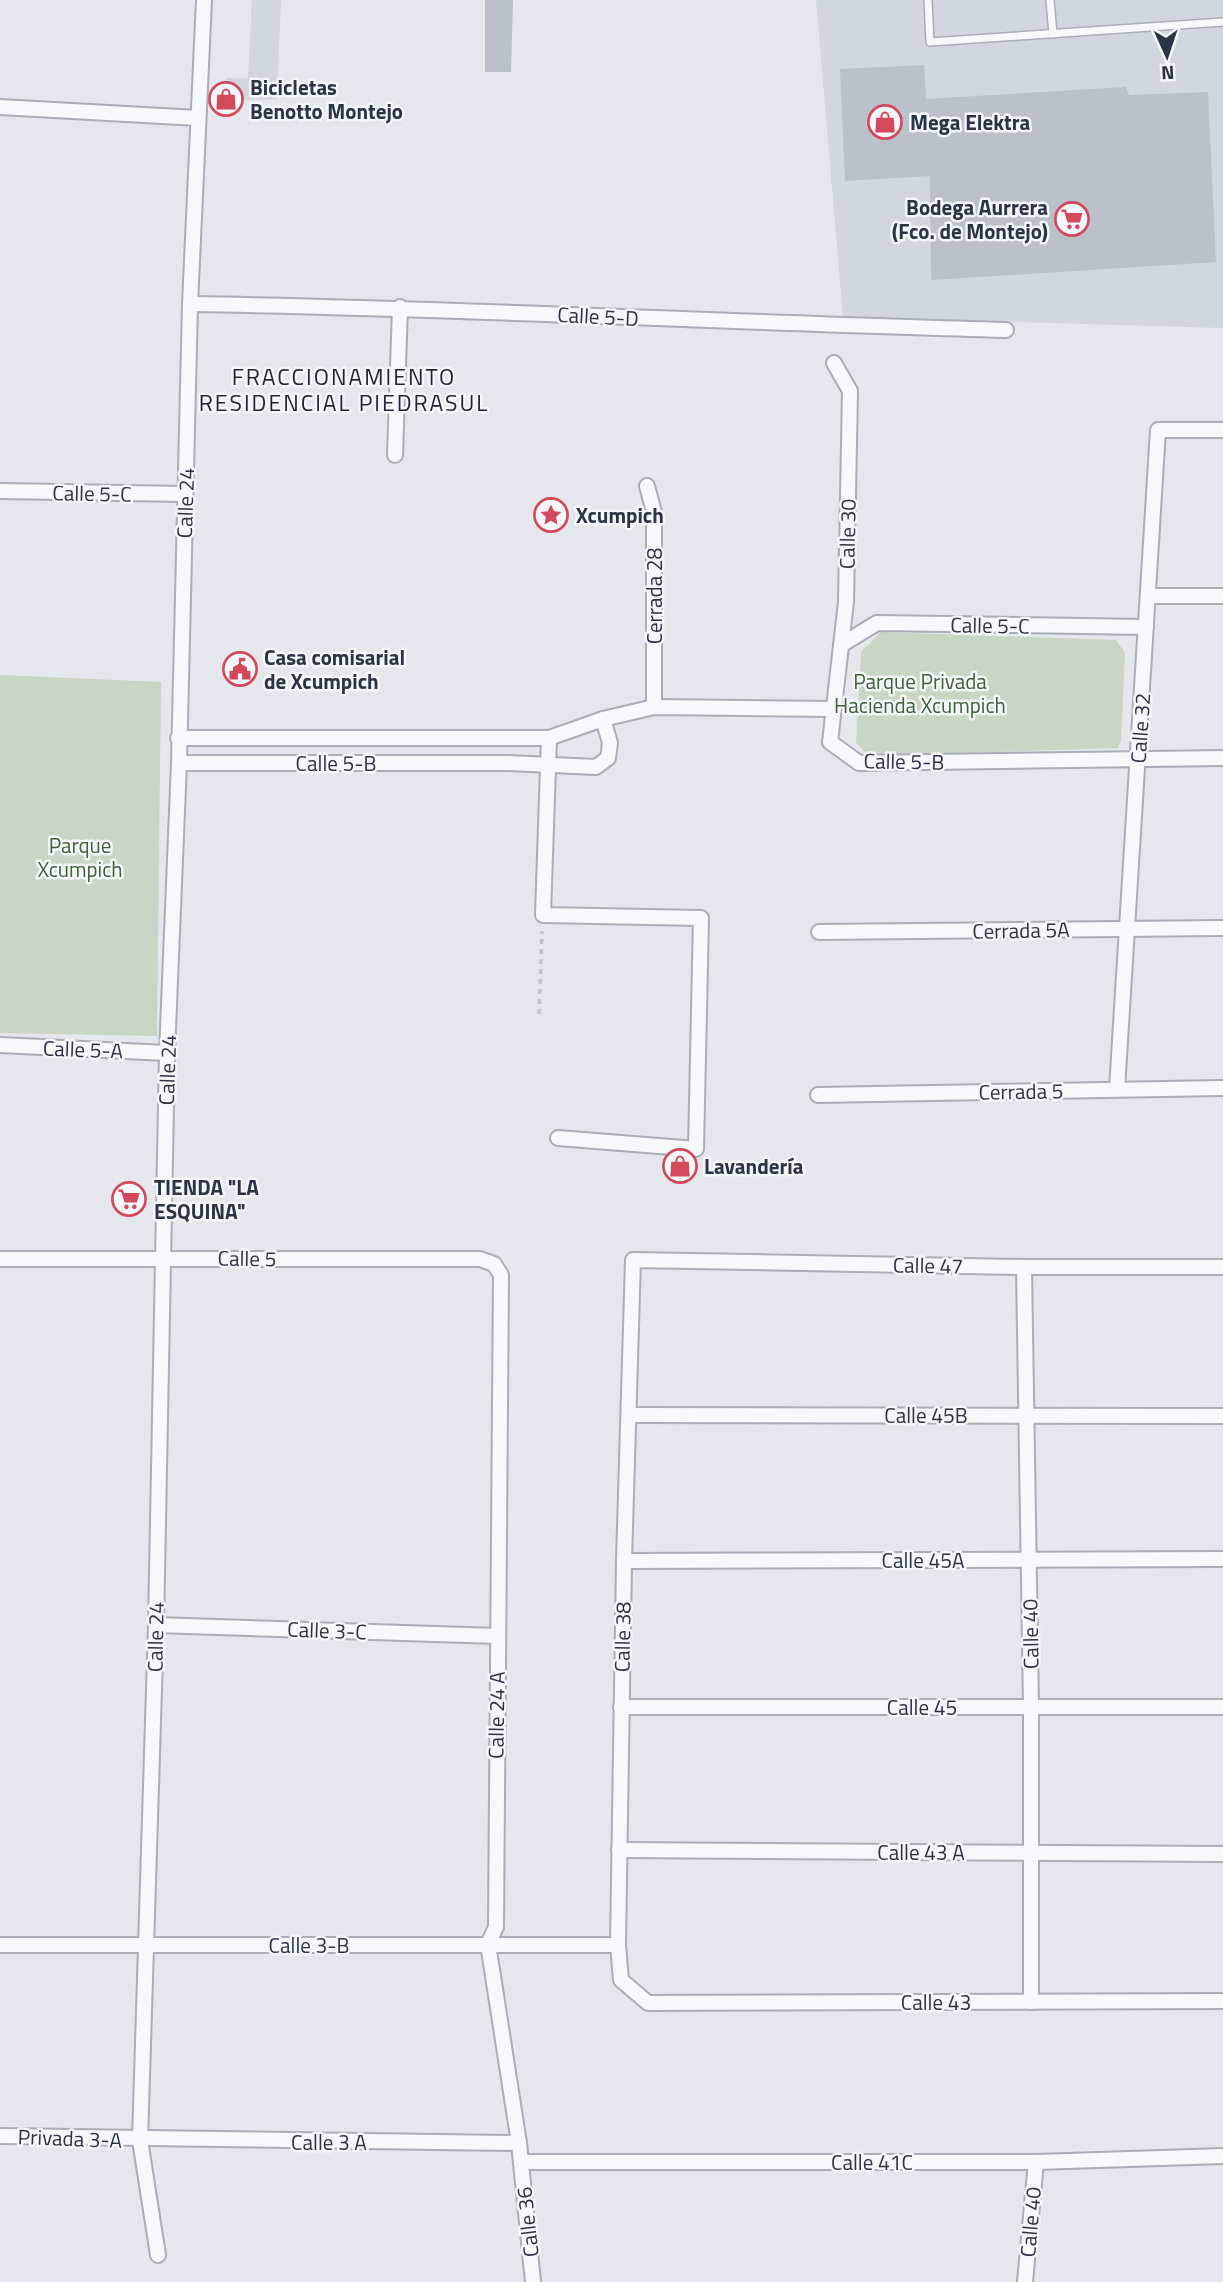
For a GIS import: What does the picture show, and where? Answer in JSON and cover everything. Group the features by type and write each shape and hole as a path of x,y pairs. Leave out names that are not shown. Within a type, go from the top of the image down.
{"street":[{"name":"Calle 24","path":"158,2255 140,2140 156,1625 167,1053 179,763 190,304 204,0"},
{"path":"0,107 198,118"},
{"name":"Calle 5-D","path":"190,304 400,307 1006,330"},
{"path":"395,455 400,307"},
{"name":"Calle 30","path":"834,363 850,391 846,602 834,709"},
{"name":"Calle 32","path":"1117,1089 1158,430 1223,430"},
{"name":"Cerrada 28","path":"647,486 654,512 654,707"},
{"name":"Calle 5-C","path":"0,491 185,494"},
{"path":"1148,596 1223,596"},
{"name":"Calle 5-C","path":"841,645 877,623 1146,628"},
{"name":"Calle 5-B","path":"178,738 549,738 603,719 654,707 834,709 830,742 859,763 1138,759"},
{"name":"Calle 5-B","path":"179,763 596,767 608,758 610,743 603,719"},
{"path":"549,738 543,915 701,918 696,1149 558,1138"},
{"path":"1138,759 1223,758"},
{"name":"Cerrada 5A","path":"819,932 1223,928"},
{"name":"Calle 5-A","path":"0,1045 167,1053"},
{"name":"Cerrada 5","path":"818,1094 1223,1088"},
{"name":"Calle 5","path":"0,1259 480,1259 494,1264"},
{"name":"Calle 47","path":"633,1260 1024,1267 1223,1267"},
{"name":"Calle 38","path":"633,1260 624,1561 618,1945 621,1980 648,2003"},
{"name":"Calle 24 A","path":"494,1264 501,1275 496,1927 488,1944 521,2162"},
{"name":"Calle 40","path":"1024,1267 1031,1707 1031,2001"},
{"name":"Calle 45B","path":"629,1415 1223,1416"},
{"name":"Calle 45A","path":"624,1561 1223,1559"},
{"name":"Calle 3-C","path":"156,1625 498,1636"},
{"name":"Calle 45","path":"621,1707 1223,1707"},
{"name":"Calle 43 A","path":"619,1850 1223,1854"},
{"name":"Calle 3-B","path":"0,1945 618,1945"},
{"name":"Calle 43","path":"648,2003 1223,2001"},
{"name":"Privada 3-A","path":"0,2136 140,2140"},
{"name":"Calle 3 A","path":"140,2140 519,2143"},
{"name":"Calle 41C","path":"521,2162 1036,2162 1223,2156"},
{"name":"Calle 36","path":"521,2162 533,2282"},
{"name":"Calle 40","path":"1025,2282 1036,2162"}],"lane":[{"path":"928,0 930,43 1223,22"},
{"path":"1050,0 1053,34"}],"path":[{"path":"539,1014 543,915"}],"shaded area":[{"path":"252,0 281,0 277,99 226,101 227,78 248,78"},
{"path":"816,0 1223,0 1223,328 843,317"}],"green space":[{"name":"Parque Privada Hacienda Xcumpich","path":"881,632 1116,640 1125,653 1121,741 1118,748 869,756 856,743 861,652"},
{"name":"Parque Xcumpich","path":"0,675 161,682 157,1036 0,1033"}],"building":[{"path":"485,0 513,0 511,72 485,72"},
{"name":"Bodega Aurrera (Fco. de Montejo)","path":"924,65 926,99 1126,87 1129,95 1208,92 1216,262 931,280 930,176 845,181 840,69"}],"place":[{"name":"Bicicletas Benotto Montejo","path":"226,99"},
{"name":"Mega Elektra","path":"885,122"},
{"name":"Bodega Aurrera (Fco. de Montejo)","path":"1072,219"},
{"name":"Xcumpich","path":"551,515"},
{"name":"Casa comisarial de Xcumpich","path":"240,669"},
{"name":"Lavandería","path":"680,1166"},
{"name":"TIENDA \"LA ESQUINA\"","path":"129,1199"}],"district":[{"name":"FRACCIONAMIENTO RESIDENCIAL PIEDRASUL","path":"344,389"}]}
